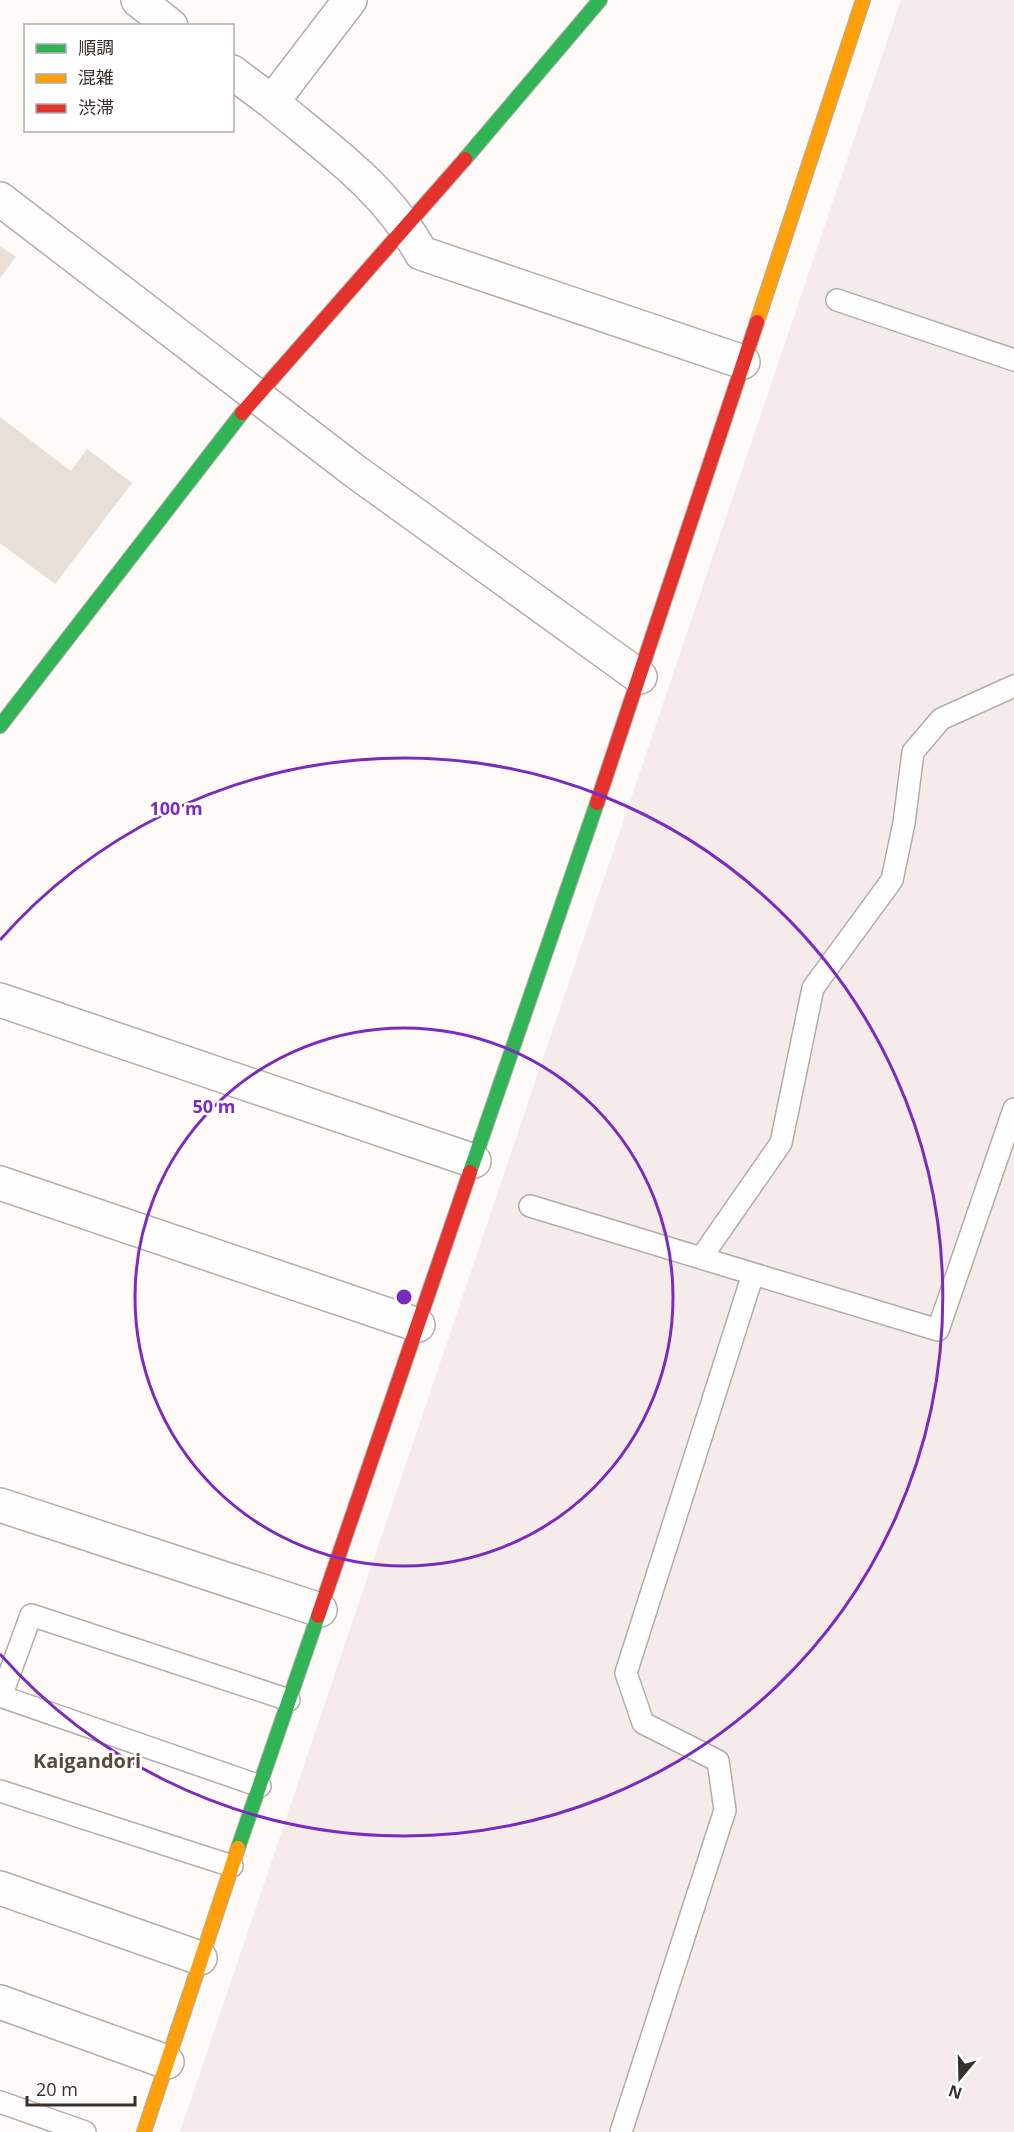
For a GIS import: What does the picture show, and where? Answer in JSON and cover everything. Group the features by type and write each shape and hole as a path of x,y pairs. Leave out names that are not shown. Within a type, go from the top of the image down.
{"street":[{"path":"138,0 168,24"},
{"path":"272,102 350,0"},
{"path":"0,726 255,396 407,227 600,0"},
{"path":"144,2132 232,1866 640,677 863,0"},
{"path":"234,74 272,102 377,190 407,227 421,252 743,362"},
{"path":"0,199 255,396 640,677"},
{"path":"0,1000 474,1161"},
{"path":"0,1183 418,1325"},
{"path":"0,1505 320,1611"},
{"path":"0,1888 201,1958"},
{"path":"0,2002 167,2062"}],"lane":[{"path":"837,300 1014,360"},
{"path":"701,1258 781,1143 813,988 892,880 904,823 913,752 941,719 1014,686"},
{"path":"530,1206 938,1330 1014,1109"},
{"path":"621,2132 725,1810 718,1761 643,1723 626,1673 753,1274"},
{"path":"260,1786 1,1697 31,1615 289,1700"},
{"path":"0,1791 232,1866"},
{"path":"0,2102 84,2132"}],"shaded area":[{"path":"901,0 1014,0 1014,2132 180,2132"}],"building":[{"path":"0,246 16,257 0,278"},
{"path":"0,417 71,471 87,449 132,483 55,584 0,543"}],"traffic: fast":[{"path":"465,159 600,0"},
{"path":"0,726 242,413"},
{"path":"470,1172 597,803"},
{"path":"238,1848 318,1616"}],"traffic: slow":[{"path":"757,322 863,0"},
{"path":"144,2132 238,1848"}],"traffic: jam":[{"path":"242,413 465,159"},
{"path":"597,803 757,322"},
{"path":"318,1616 470,1172"}],"district":[{"name":"Kaigandori","path":"87,1761"}]}
